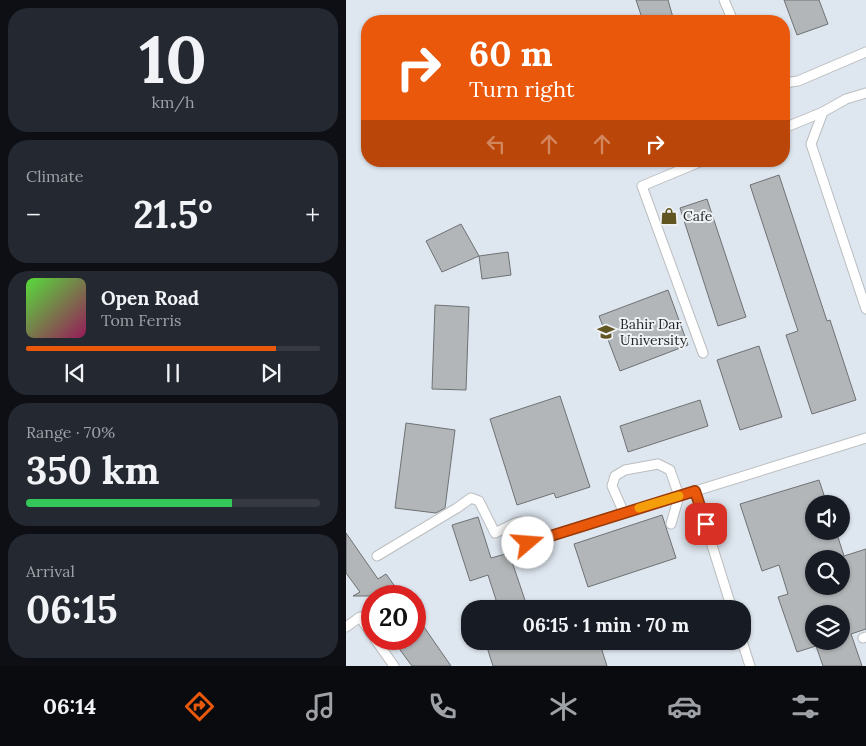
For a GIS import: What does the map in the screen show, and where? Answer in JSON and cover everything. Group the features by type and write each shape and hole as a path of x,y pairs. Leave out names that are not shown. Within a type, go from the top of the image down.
{"lane":[{"path":"724,0 730,15"},
{"path":"790,82 798,81 866,52"},
{"path":"790,126 823,112 846,99 866,93"},
{"path":"823,112 811,144 866,309"},
{"path":"688,167 642,186 703,353"},
{"path":"377,556 472,498 479,501 495,533 515,523 522,522 526,527 528,543 866,438"},
{"path":"624,513 612,486 615,476 625,470 658,464 670,470 679,496 671,524"},
{"path":"695,491 729,600"},
{"path":"346,627 360,617 361,618"},
{"path":"383,650 394,666"},
{"path":"745,650 750,666"}],"shaded area":[{"name":"Bahir Dar University","path":"346,0 866,0 866,666 346,666"}],"building":[{"path":"636,0 668,0 672,15 641,15"},
{"path":"784,0 819,0 828,24 797,35"},
{"path":"779,175 827,321 830,320 856,400 812,414 786,335 798,331 750,185"},
{"path":"707,199 746,317 718,326 680,208"},
{"path":"461,224 479,256 442,272 426,241"},
{"path":"508,252 511,275 482,279 479,256"},
{"path":"668,290 688,345 620,371 599,316"},
{"path":"435,305 469,307 466,390 432,389"},
{"path":"759,346 782,417 740,430 717,360"},
{"path":"560,396 590,487 556,498 554,493 517,505 490,419"},
{"path":"700,400 708,426 628,452 620,426"},
{"path":"406,423 455,430 445,508 436,513 395,508"},
{"path":"819,480 824,495 805,495 805,540 839,540 842,550 805,550 805,595 850,595 850,554 866,549 866,629 851,634 862,666 823,666 817,650 850,650 850,605 805,605 805,649 797,652 778,597 788,594 779,565 762,571 740,504"},
{"path":"662,515 676,558 588,587 574,544"},
{"path":"478,517 491,558 509,553 525,600 496,600 488,575 470,581 452,525"},
{"path":"346,533 378,579 386,574 394,585 361,585 361,596 353,596 360,592 346,573"},
{"path":"426,630 451,666 412,666 400,650 426,650"},
{"path":"488,650 602,650 607,666 493,666"}],"slow traffic":[{"path":"639,508 679,496"}],"place":[{"name":"Cafe","path":"669,216"},
{"name":"Bahir Dar University","path":"606,332"}],"route":[{"path":"528,543 695,491 706,524"}]}
